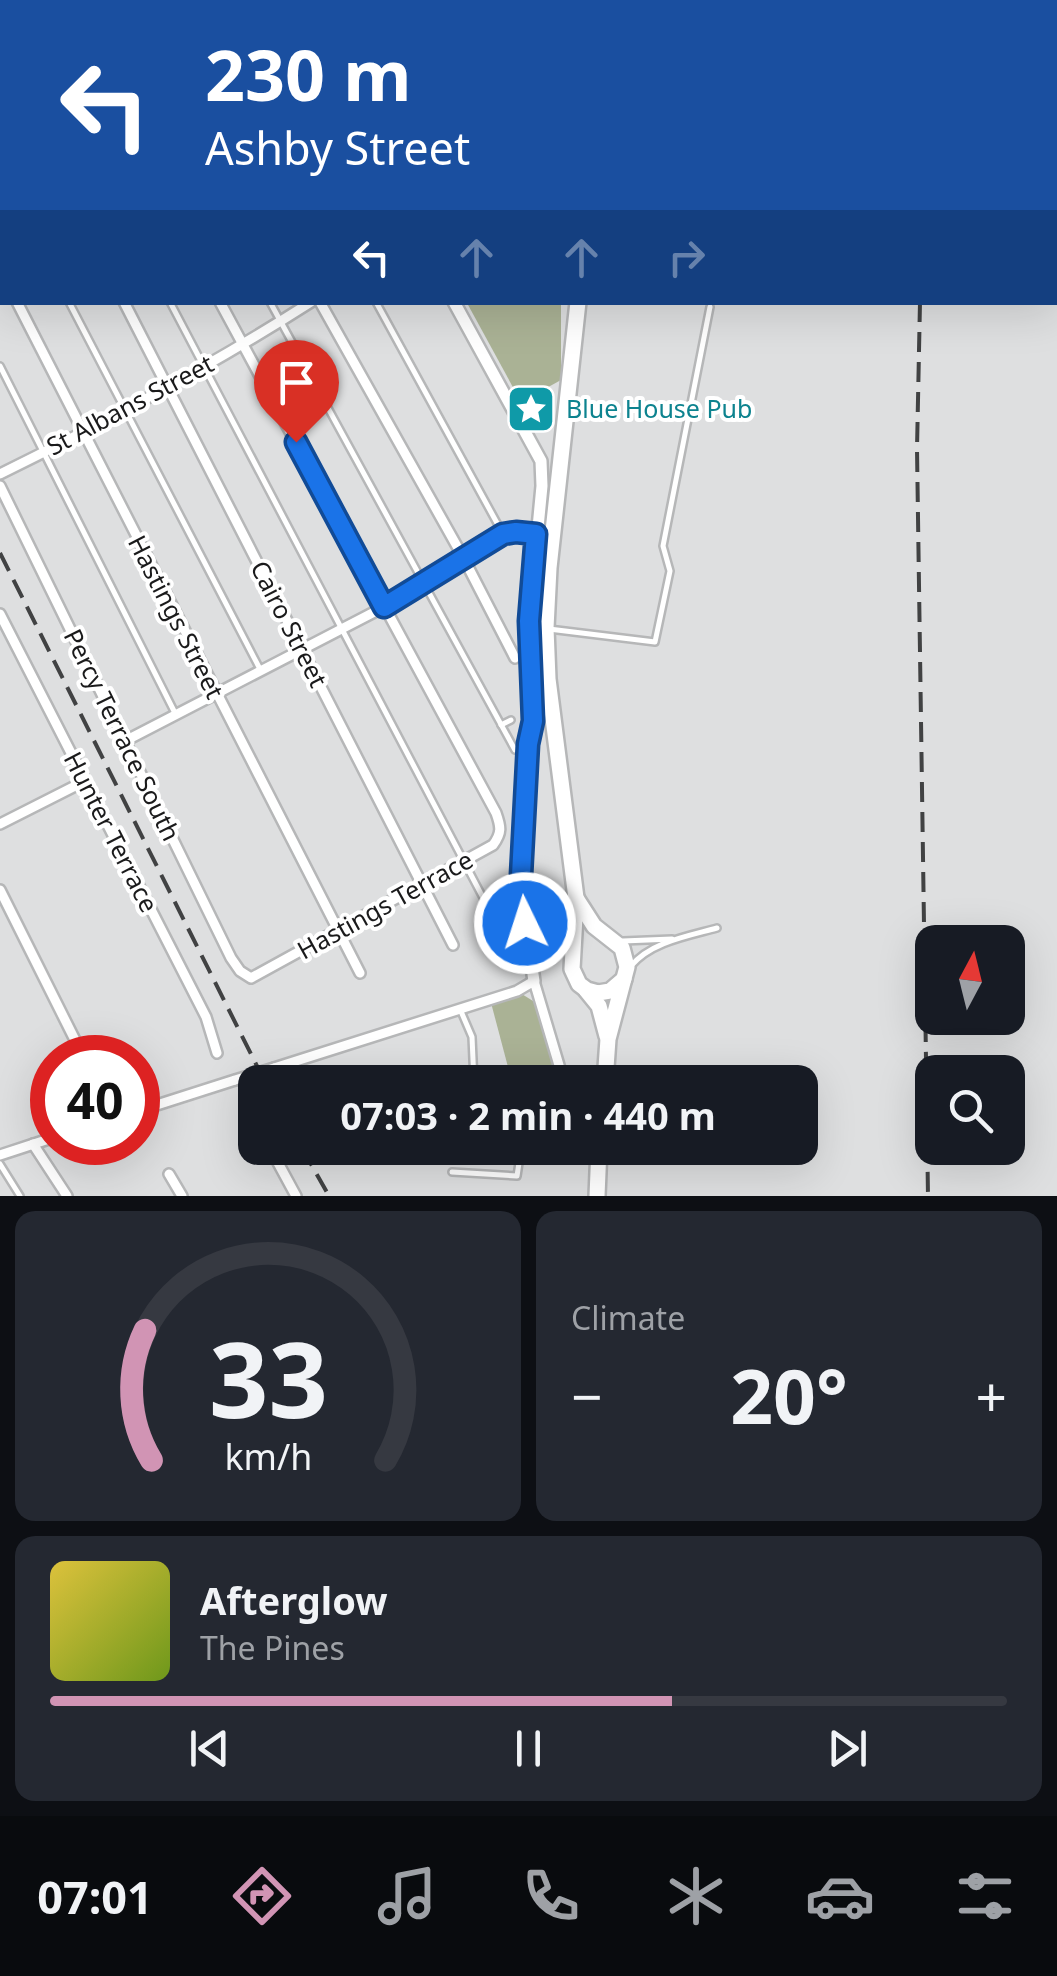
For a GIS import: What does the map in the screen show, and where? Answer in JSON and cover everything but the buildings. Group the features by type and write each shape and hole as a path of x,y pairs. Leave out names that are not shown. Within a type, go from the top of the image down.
{"highway":[{"path":"578,305 553,520 546,628 548,679 576,898 572,970 600,1006 608,1040"},
{"path":"576,898 594,926 625,954 625,976 608,1040 606,1065"},
{"path":"574,954 586,941 612,940"},
{"path":"580,984 587,990 610,990 625,976"},
{"path":"597,1196 598,1165"}],"street":[{"name":"Hastings Street","path":"18,305 360,973"},
{"name":"Cairo Street","path":"126,305 453,946"},
{"path":"222,305 384,607"},
{"name":"St Albans Street","path":"0,474 125,410 306,305"},
{"path":"322,305 515,658"},
{"path":"456,305 533,448 542,475 529,621 533,721 528,744 520,894 534,981 559,1065"},
{"name":"Percy Terrace South","path":"0,486 231,958 240,971 252,978"},
{"path":"125,741 384,607 503,534 536,534"},
{"name":"Hastings Terrace","path":"252,978 492,846 499,837 501,828 496,814 384,607"},
{"name":"Hunter Terrace","path":"0,614 206,1017 217,1053"},
{"path":"0,824 85,782"},
{"path":"0,890 72,1035"},
{"path":"160,1104 517,991 534,981"},
{"path":"0,1155 30,1145"},
{"path":"46,1165 66,1196"},
{"path":"279,1165 296,1196"},
{"path":"169,1174 182,1196"}],"lane":[{"path":"71,305 261,670"},
{"path":"172,305 500,930"},
{"path":"272,305 515,750"},
{"path":"378,305 503,534"},
{"path":"546,628 655,642 670,571 663,546 710,307"},
{"path":"0,366 176,715"},
{"path":"501,725 510,720"},
{"path":"625,976 636,960 676,939 717,928"},
{"path":"612,940 676,939"},
{"path":"460,1009 472,1037 473,1065"},
{"path":"0,1164 20,1196"},
{"path":"452,1172 517,1176 519,1165"}],"green space":[{"path":"468,305 561,305 561,380 521,402"},
{"path":"517,991 541,1006 559,1065 507,1065 490,999"}],"railway":[{"path":"920,305 917,449 928,1196"},
{"path":"0,553 256,1065"},
{"path":"312,1165 329,1196"}],"place":[{"name":"Blue House Pub","path":"531,409"}],"route":[{"path":"296,442 384,607 503,534 536,534 529,621 533,721 528,744 520,894 525,923"}]}
